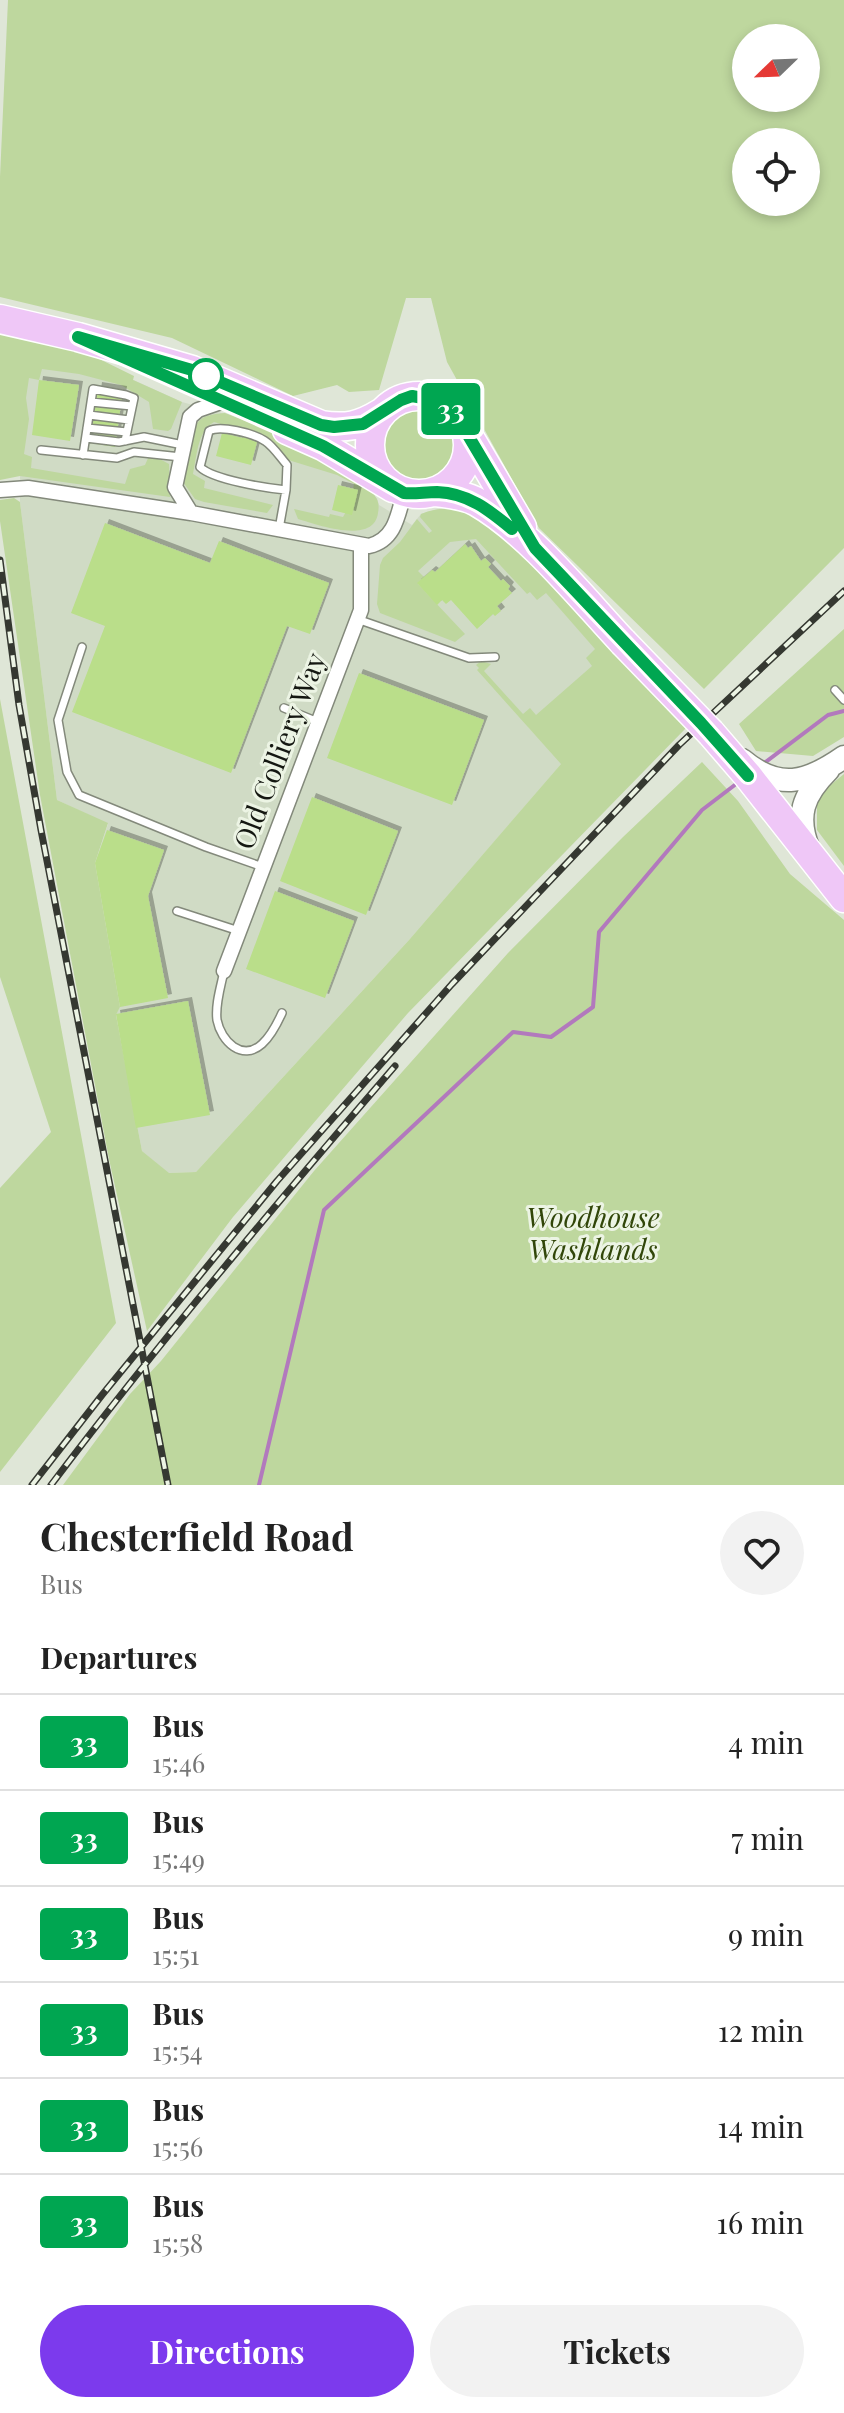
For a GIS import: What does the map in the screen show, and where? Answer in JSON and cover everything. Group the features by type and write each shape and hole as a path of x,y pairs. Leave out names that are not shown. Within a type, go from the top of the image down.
{"highway":[{"path":"13,322 192,370 321,425 363,424 412,396 439,401 453,410 535,548"},
{"path":"78,337 323,446 398,490 419,495 447,486 459,474 467,457 467,433"},
{"path":"381,413 372,426 371,453 377,470 398,490"},
{"path":"435,492 463,496 477,502 535,548 752,774 844,898"}],"street":[{"path":"191,513 175,487 190,417 198,410 221,402"},
{"path":"0,490 28,488 191,513 361,545 375,544 386,538 395,526 398,490"},
{"name":"Old Colliery Way","path":"224,971 361,610 361,545"},
{"path":"752,774 774,780 795,780 813,776 839,761"},
{"path":"816,863 804,835 803,806 813,786 839,761"}],"lane":[{"path":"83,455 93,389 126,395 133,402"},
{"path":"91,402 133,402"},
{"path":"86,438 119,442 126,436 133,402"},
{"path":"89,415 129,420"},
{"path":"87,428 144,437 182,451"},
{"path":"279,529 286,490 287,465 265,441 240,432 217,428 209,431 201,457 200,467 203,471 265,488 286,490"},
{"path":"41,450 117,458 134,452 182,451"},
{"path":"357,619 469,658 495,657"},
{"path":"82,647 58,720 67,772 79,795 263,867"},
{"path":"284,708 318,722"},
{"path":"177,911 239,931"},
{"path":"224,971 217,1014 220,1032 228,1044 240,1050 257,1048 265,1042 282,1013"}],"shaded area":[{"path":"20,353 94,362 182,402 247,420 377,498 379,505 412,525 421,514 445,507 473,515 607,657 528,727 562,763 409,940 196,1172 168,1173 142,1151 116,1014 120,1007 95,863 108,824 57,800 20,502"}],"green space":[{"path":"8,0 844,0 844,548 704,689 539,528 447,362 431,298 406,298 379,390 349,392 337,385 293,396 172,338 0,297 0,177"},
{"path":"0,332 81,350 134,376 133,380 182,402 171,429 153,429 149,402 121,385 79,374 42,369 39,380 29,378 26,398 29,419 24,454 32,457 31,468 125,484 130,469 145,465 149,456 156,457 169,464 170,497 20,476 0,480"},
{"path":"425,408 438,414 449,425 455,446 453,461 438,478 425,484 409,484 396,478 381,461 379,438 385,425 402,410"},
{"path":"225,413 276,433 370,490 378,503 374,523 356,531 298,519 294,509 343,517 358,490 353,489 354,484 337,475 285,459 262,435 214,422 201,438 193,474 205,481 204,488 273,505 267,513 195,499 183,482 193,432 203,418"},
{"path":"14,498 20,502 57,800 108,823 95,863 120,1007 116,1015 142,1151 169,1173 196,1172 409,940 561,764 477,670 476,665 481,661 491,664 484,671 523,714 530,708 536,715 592,666 586,658 595,649 546,593 537,600 530,592 527,594 476,539 450,542 418,571 424,577 418,584 465,634 455,642 380,613 377,604 380,565 417,519 429,533 432,531 420,517 421,514 448,509 491,522 686,728 408,1013 233,1217 147,1331 109,1159 40,795 0,521 0,500"},
{"path":"844,629 844,737 813,756 756,751 739,724"},
{"path":"0,699 116,1323 0,1472 0,1188 51,1132 0,977"},
{"name":"Woodhouse Washlands","path":"702,762 738,801 790,874 844,920 844,1485 63,1485 130,1394 161,1361 314,1171 508,953"},
{"path":"844,774 844,866 817,830 817,796"}],"building":[{"path":"39,380 79,385 70,441 32,435"},
{"path":"98,386 123,390 115,447 90,443"},
{"path":"222,433 252,437 251,440 257,442 251,465 216,456"},
{"path":"338,485 358,490 352,515 332,510"},
{"path":"105,523 210,563 219,541 329,583 310,634 287,626 231,773 72,712 105,626 71,613"},
{"path":"465,544 468,548 471,546 481,561 485,558 491,564 488,567 510,586 508,589 512,593 497,606 501,611 477,629 451,600 446,604 442,600 437,605 417,583 432,570 435,572"},
{"path":"359,673 484,720 452,805 327,758"},
{"path":"312,797 398,831 366,915 280,881"},
{"path":"107,830 164,850 148,896 168,998 120,1007 95,863"},
{"path":"275,891 354,921 325,998 246,969"},
{"path":"188,1001 210,1115 136,1128 116,1014"}],"waterway":[{"path":"763,764 828,715 844,711"},
{"path":"259,1485 324,1210 513,1032 551,1037 593,1007 599,932 702,810 740,781"}],"railway":[{"path":"0,560 19,705 41,830 168,1485"},
{"path":"32,1485 277,1181 452,984 679,745 844,591"},
{"path":"51,1485 220,1273 395,1066"}],"bus line":[{"name":"33","path":"512,529 490,510 463,496 435,492 419,495 404,493 323,446 78,337 192,370 321,425 346,427 363,424 412,396 439,401 453,410 460,417 535,548 748,776"}]}
